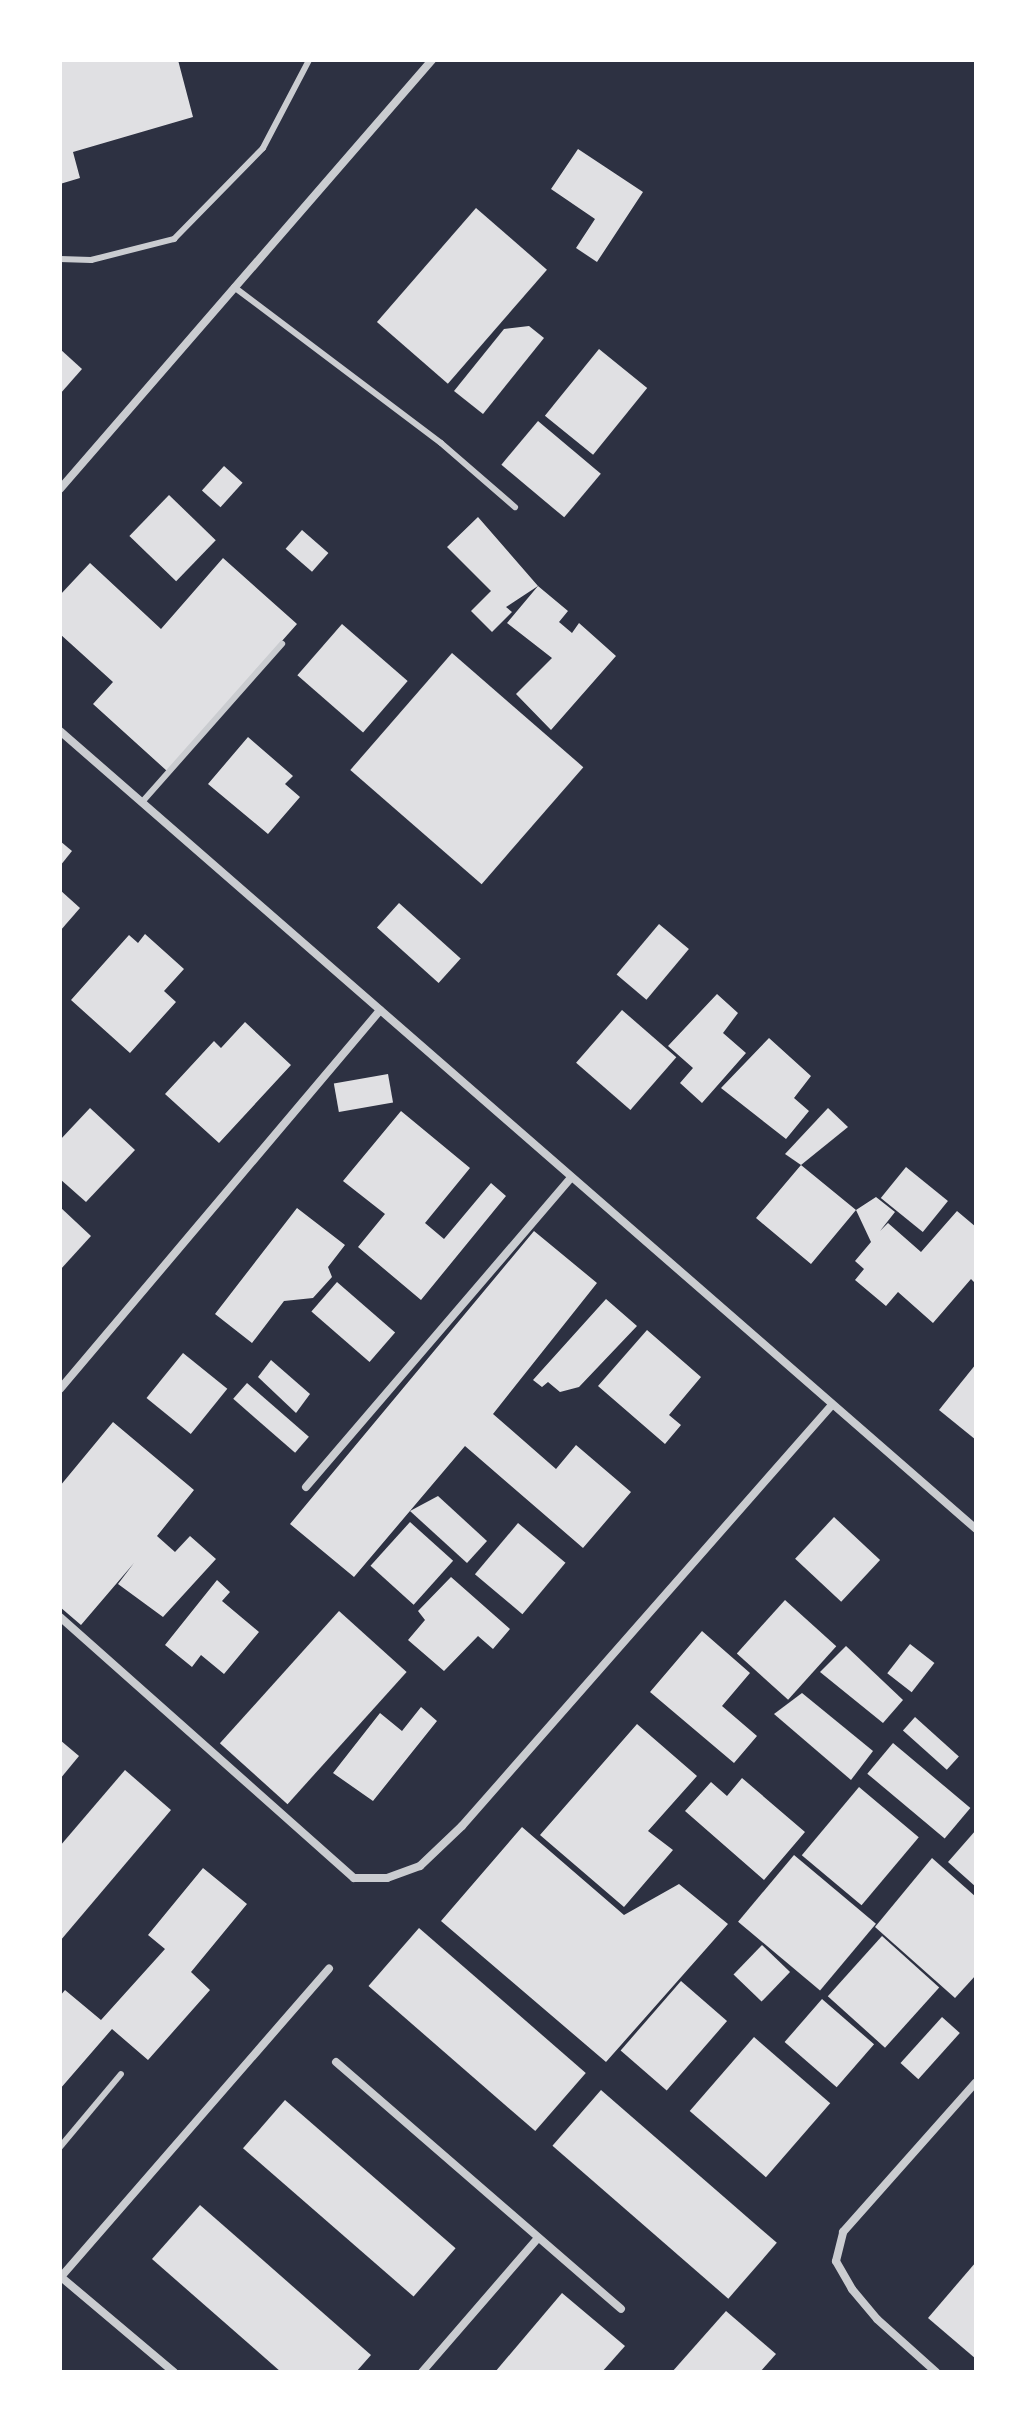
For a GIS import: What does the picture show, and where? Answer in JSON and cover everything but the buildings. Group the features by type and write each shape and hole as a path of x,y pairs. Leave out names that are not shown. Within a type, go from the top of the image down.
{"street":[{"path":"60,489 432,60"},
{"path":"60,731 831,1406 976,1529"},
{"path":"60,1389 380,1010"},
{"path":"306,1487 571,1178"},
{"path":"60,1617 354,1878 387,1878 420,1866 462,1826 831,1406"},
{"path":"174,2372 60,2278 329,1969"},
{"path":"336,2062 621,2309"},
{"path":"936,2372 877,2319 852,2289 836,2261 843,2232 976,2082"},
{"path":"422,2372 538,2238"}],"lane":[{"path":"60,259 91,260 174,239 263,148 309,60"},
{"path":"234,287 441,443 515,507"},
{"path":"143,801 282,644"},
{"path":"60,2147 121,2074"}]}
